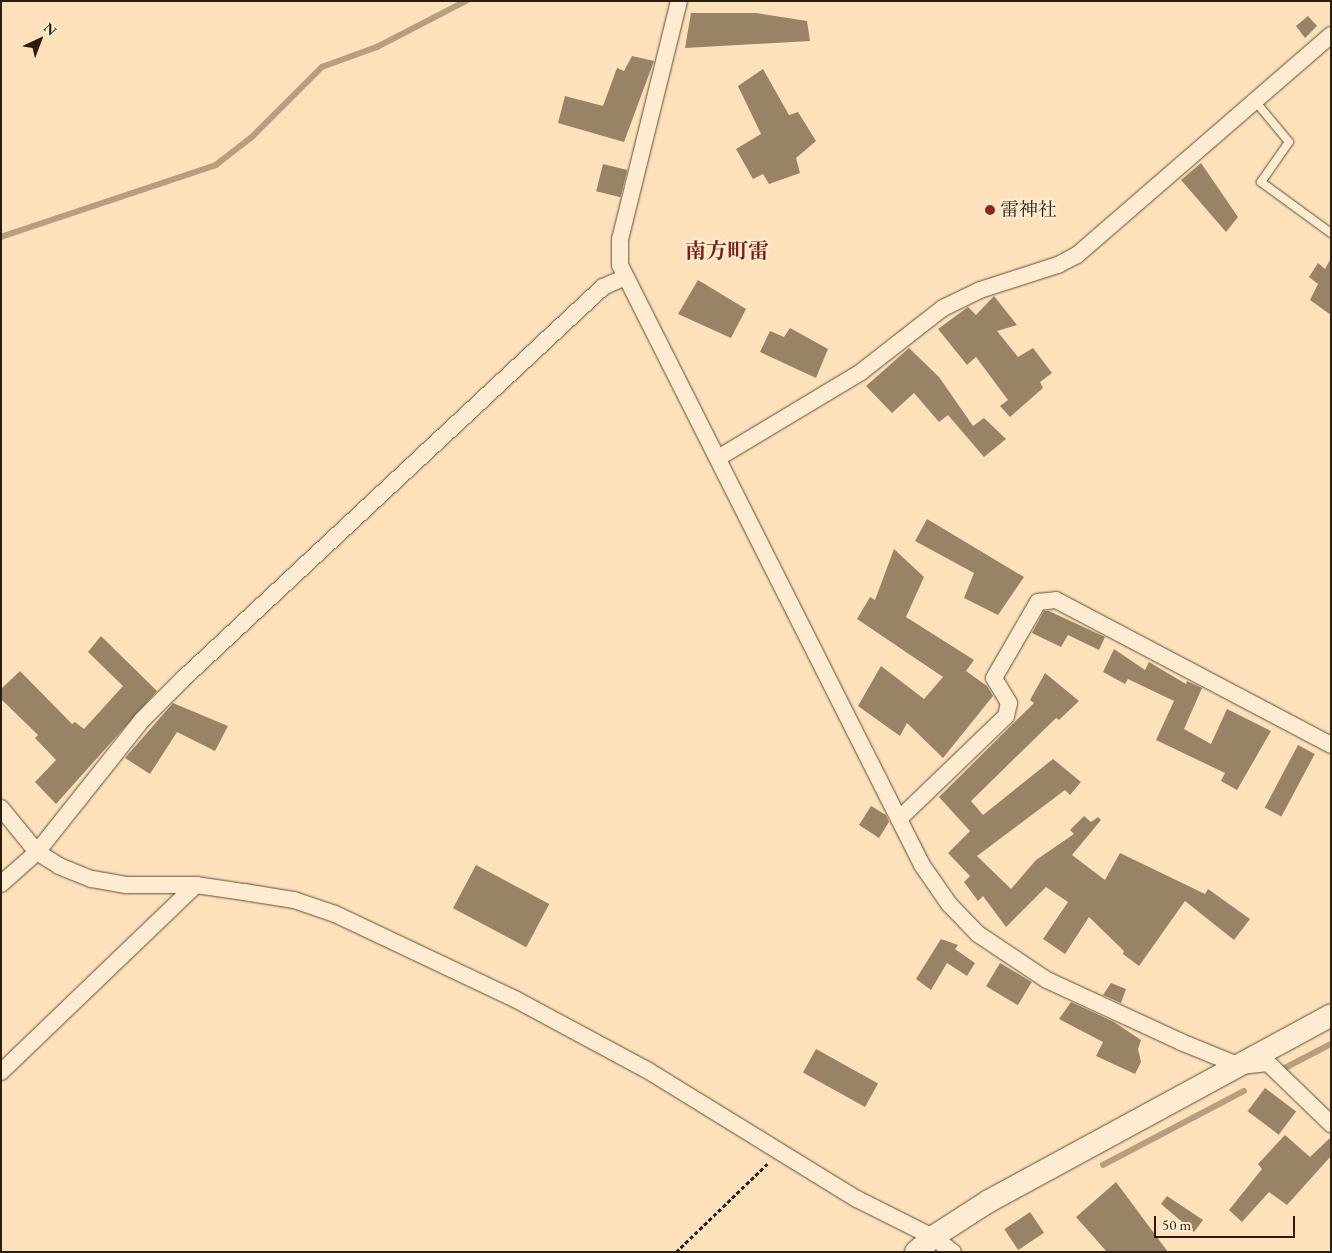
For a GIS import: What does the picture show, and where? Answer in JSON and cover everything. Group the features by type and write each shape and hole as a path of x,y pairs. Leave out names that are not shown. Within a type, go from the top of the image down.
{"street":[{"path":"678,1 620,239 618,254 625,276 922,865 949,904 978,934 1047,980 1181,1042 1240,1066 1268,1063 1331,1124"},
{"path":"718,458 861,372 943,308 980,290 1058,264 1076,255 1331,35"},
{"path":"1,884 37,852 142,720 184,678 603,288 625,276"},
{"path":"899,818 1006,716 1009,703 994,678 1038,602 1056,600 1331,745"},
{"path":"1,808 37,852 59,866 92,879 127,885 196,885 294,900 335,914 515,999 647,1070 782,1150 925,1244 953,1252"},
{"path":"1,1072 196,885"},
{"path":"925,1244 989,1201 1331,1015"}],"lane":[{"path":"1254,101 1289,142 1261,182 1331,233"}],"path":[{"path":"676,1252 782,1150"}],"building":[{"path":"691,13 756,13 807,21 810,41 685,48"},
{"path":"1308,16 1317,26 1305,38 1296,26"},
{"path":"632,56 654,61 624,142 558,123 565,96 603,106 617,68 624,71"},
{"path":"763,69 789,115 798,112 816,141 796,158 800,173 769,184 763,174 753,179 736,149 761,134 738,86"},
{"path":"1201,163 1238,217 1226,232 1181,180"},
{"path":"603,164 627,170 620,197 596,191"},
{"path":"1331,258 1331,315 1310,300 1318,284 1309,277 1318,263 1325,269"},
{"path":"698,280 746,309 731,338 678,314"},
{"path":"994,296 1017,325 997,331 1018,357 1033,348 1052,373 1040,382 1043,388 1010,417 1000,406 1008,400 976,357 967,365 938,329 968,307 976,315"},
{"path":"790,328 828,349 816,378 760,352 770,331 784,337"},
{"path":"909,348 939,377 973,426 984,418 1006,439 984,457 948,415 939,422 914,393 892,413 866,386"},
{"path":"927,519 1024,577 998,615 964,598 974,573 915,541"},
{"path":"894,549 924,577 906,617 974,660 966,671 987,686 993,696 943,758 907,723 900,736 858,706 881,666 924,699 943,677 857,619 870,597 875,600"},
{"path":"1044,611 1049,611 1105,637 1099,650 1068,635 1061,647 1032,633"},
{"path":"101,636 157,691 56,804 35,782 56,760 35,738 38,735 1,699 1,689 20,671 72,724 75,722 84,729 123,686 88,652"},
{"path":"1114,649 1145,670 1149,662 1186,684 1187,681 1202,688 1184,729 1211,744 1227,709 1271,731 1237,790 1221,781 1225,773 1156,740 1174,701 1128,679 1125,684 1103,672"},
{"path":"1045,673 1079,701 1059,720 1056,718 971,801 983,815 1053,759 1081,782 1070,795 1065,790 977,856 1011,889 1036,860 1074,834 1070,830 1084,816 1091,822 1098,817 1101,820 1072,855 1105,880 1120,853 1205,894 1208,889 1250,919 1234,940 1185,901 1139,966 1123,954 1124,951 1089,917 1065,954 1043,939 1068,902 1046,887 1006,927 983,896 978,901 964,882 970,876 948,853 970,831 939,797 1034,703 1030,700"},
{"path":"173,703 228,726 215,751 177,732 150,774 125,758"},
{"path":"1298,745 1315,754 1281,817 1265,808"},
{"path":"871,806 886,815 889,822 879,838 859,825"},
{"path":"476,865 549,904 526,947 453,908"},
{"path":"941,939 958,945 955,949 975,963 967,976 947,963 931,990 916,979"},
{"path":"1000,963 1032,982 1018,1005 986,986"},
{"path":"1111,983 1126,989 1121,1003 1103,995"},
{"path":"1071,1002 1114,1022 1141,1040 1138,1049 1141,1062 1135,1074 1096,1056 1103,1042 1059,1019"},
{"path":"816,1049 878,1083 865,1107 803,1073"},
{"path":"1265,1088 1296,1111 1279,1135 1248,1111"},
{"path":"1285,1135 1310,1157 1331,1137 1331,1156 1287,1205 1269,1192 1242,1222 1229,1210 1262,1169 1258,1164"},
{"path":"1116,1182 1168,1252 1107,1252 1076,1217"},
{"path":"1167,1196 1203,1220 1194,1232 1161,1204"},
{"path":"1030,1212 1044,1233 1018,1250 1004,1229"}],"waterway":[{"path":"1,237 216,165 252,137 322,67 377,47 466,1"},
{"path":"1285,1068 1331,1044"},
{"path":"1103,1165 1244,1091"}],"place":[{"name":"雷神社","path":"990,210"}],"district":[{"name":"南方町雷","path":"727,251"}]}
